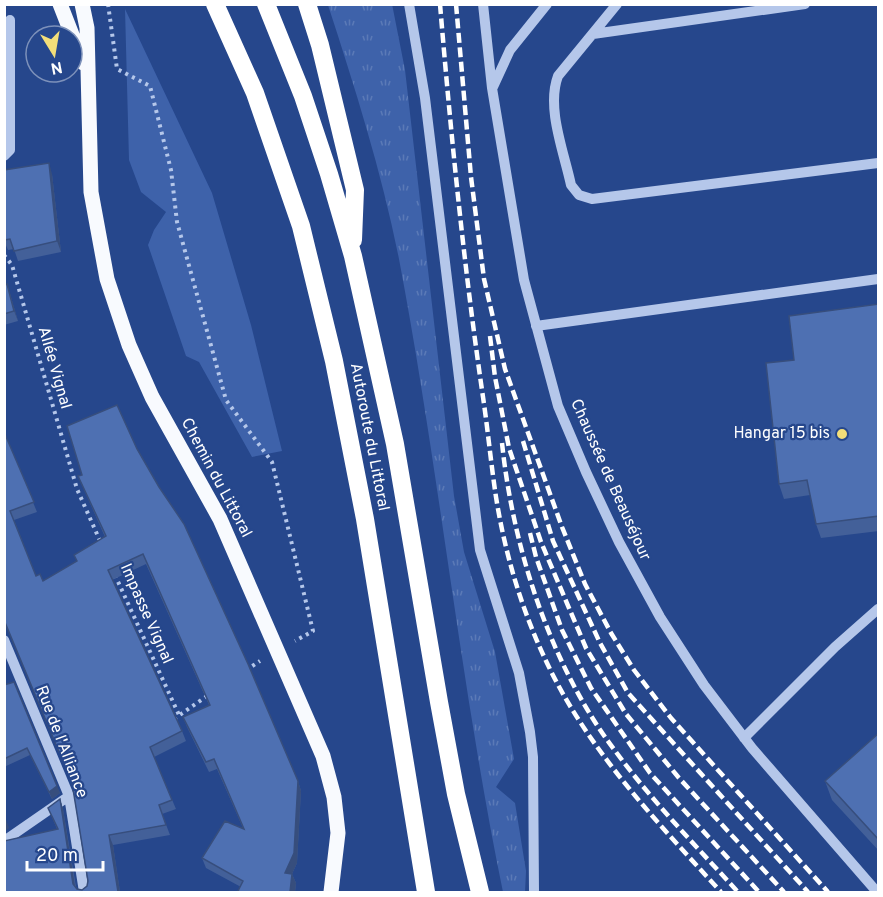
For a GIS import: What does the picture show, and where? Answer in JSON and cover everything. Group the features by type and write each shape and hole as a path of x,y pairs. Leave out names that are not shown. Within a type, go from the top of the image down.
{"highway":[{"name":"Autoroute du Littoral","path":"215,4 255,93 301,226 334,361 365,519 426,892"},
{"name":"Autoroute du Littoral","path":"266,4 303,96 353,256 394,444 456,794 480,892"},
{"path":"308,4 355,190 353,256"}],"main road":[{"name":"Chemin du Littoral","path":"60,4 87,74"},
{"name":"Chemin du Littoral","path":"82,4 87,28 91,192 107,279 129,345 152,397 220,519 279,649 323,756 334,797 338,832 331,892"}],"street":[{"path":"410,4 425,98 480,550 519,673 530,732 533,757 534,892"},
{"name":"Chaussée de Beauséjour","path":"483,4 492,88 524,280 558,406 619,542 660,617 705,685 744,738 800,806 877,892"},
{"path":"492,88 510,50 547,4"},
{"path":"617,4 558,76 555,85 553,102 571,185 579,195 592,199 879,163"},
{"path":"593,33 806,4"},
{"path":"4,156 10,150 10,20"},
{"path":"536,326 879,279"},
{"path":"744,738 835,647 879,609"},
{"name":"Rue de l'Alliance","path":"4,640 69,796 84,892"},
{"path":"4,841 69,796"}],"path":[{"path":"108,4 117,69 150,86 171,170 177,222 226,400 272,462 313,631 279,649 241,674"},
{"name":"Allée Vignal","path":"4,255 12,265 77,489"},
{"name":"Impasse Vignal","path":"77,489 106,554"},
{"name":"Impasse Vignal","path":"111,565 179,715"},
{"path":"170,722 214,692"}],"green space":[{"path":"392,4 405,70 454,496 464,552 495,652 514,759 496,787 515,803 526,871 525,892 503,892 474,734 426,417 399,259 376,163 328,5"},
{"path":"125,9 212,193 251,325 282,451 252,457 199,362 186,356 148,245 154,230 166,212 141,192 129,160"}],"building":[{"path":"49,163 57,241 14,251 10,239 4,240 4,170"},
{"path":"7,284 14,311 4,314 4,285"},
{"name":"Hangar 15 bis","path":"879,304 879,516 816,524 807,480 779,484 766,363 794,360 789,316"},
{"path":"117,405 137,449 184,524 298,781 294,853 285,873 292,874 290,892 240,892 238,891 243,881 202,858 225,821 244,829 214,759 206,762 183,717 210,705 143,554 108,570 182,731 150,747 172,800 159,805 166,825 109,835 118,892 4,892 4,841 58,829 48,808 60,799 73,884 77,889 82,890 87,886 88,881 72,783 4,620 4,432 34,502 10,511 36,576 40,574 43,581 77,561 74,555 106,536 78,476 82,475 67,426"},
{"path":"14,682 57,786 49,792 27,748 4,759 4,685"},
{"path":"879,733 879,840 825,781"}],"railway":[{"path":"440,4 458,201 476,348 496,497 504,540 516,582 547,663 582,726 625,784 721,892"},
{"path":"456,4 471,177 484,279 505,369 585,584 634,670 671,718 828,892"},
{"path":"490,336 495,377 509,448 541,542 586,648 626,714 679,778 784,892"},
{"path":"523,441 553,541 600,643 628,693 808,892"},
{"path":"502,443 515,524 526,565 554,645 572,683 593,719 630,770 675,824 738,892"},
{"path":"530,533 536,557 562,630 591,688 650,773 759,892"}],"place":[{"name":"Hangar 15 bis","path":"842,434"}]}
